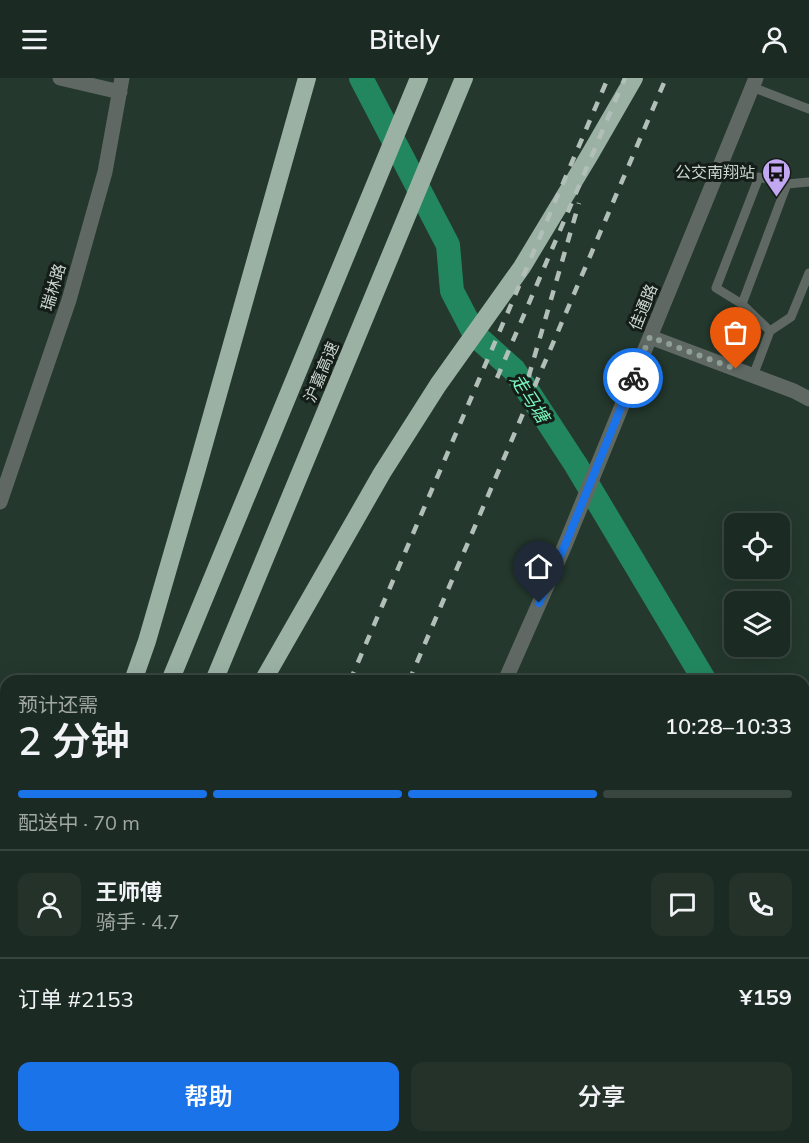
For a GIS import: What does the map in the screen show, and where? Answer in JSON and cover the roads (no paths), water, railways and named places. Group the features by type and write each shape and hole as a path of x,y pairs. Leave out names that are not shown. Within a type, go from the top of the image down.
{"highway":[{"name":"沪嘉高速","path":"216,675 464,78"},
{"path":"266,675 382,473 438,385 522,267 634,78"},
{"path":"135,675 193,484 306,81"},
{"name":"沪嘉高速","path":"172,675 415,86"}],"street":[{"path":"60,78 121,85"},
{"name":"佳通路","path":"508,675 565,545 754,83"},
{"name":"瑞林路","path":"0,502 69,300 105,172 121,85"},
{"path":"650,337 794,391 809,399"}],"lane":[{"path":"754,83 809,109"},
{"path":"770,331 742,304 716,288 759,177 787,184 809,182"},
{"path":"742,304 787,184"},
{"path":"753,376 770,331 791,317 809,273"}],"waterway":[{"name":"走马塘","path":"361,78 448,245 452,291 475,335 514,370 576,465 701,675"}],"railway":[{"path":"353,675 608,78"},
{"path":"497,378 625,78"},
{"path":"412,675 666,78"},
{"path":"523,396 579,203"}],"place":[{"name":"公交南翔站","path":"776,198"}]}
